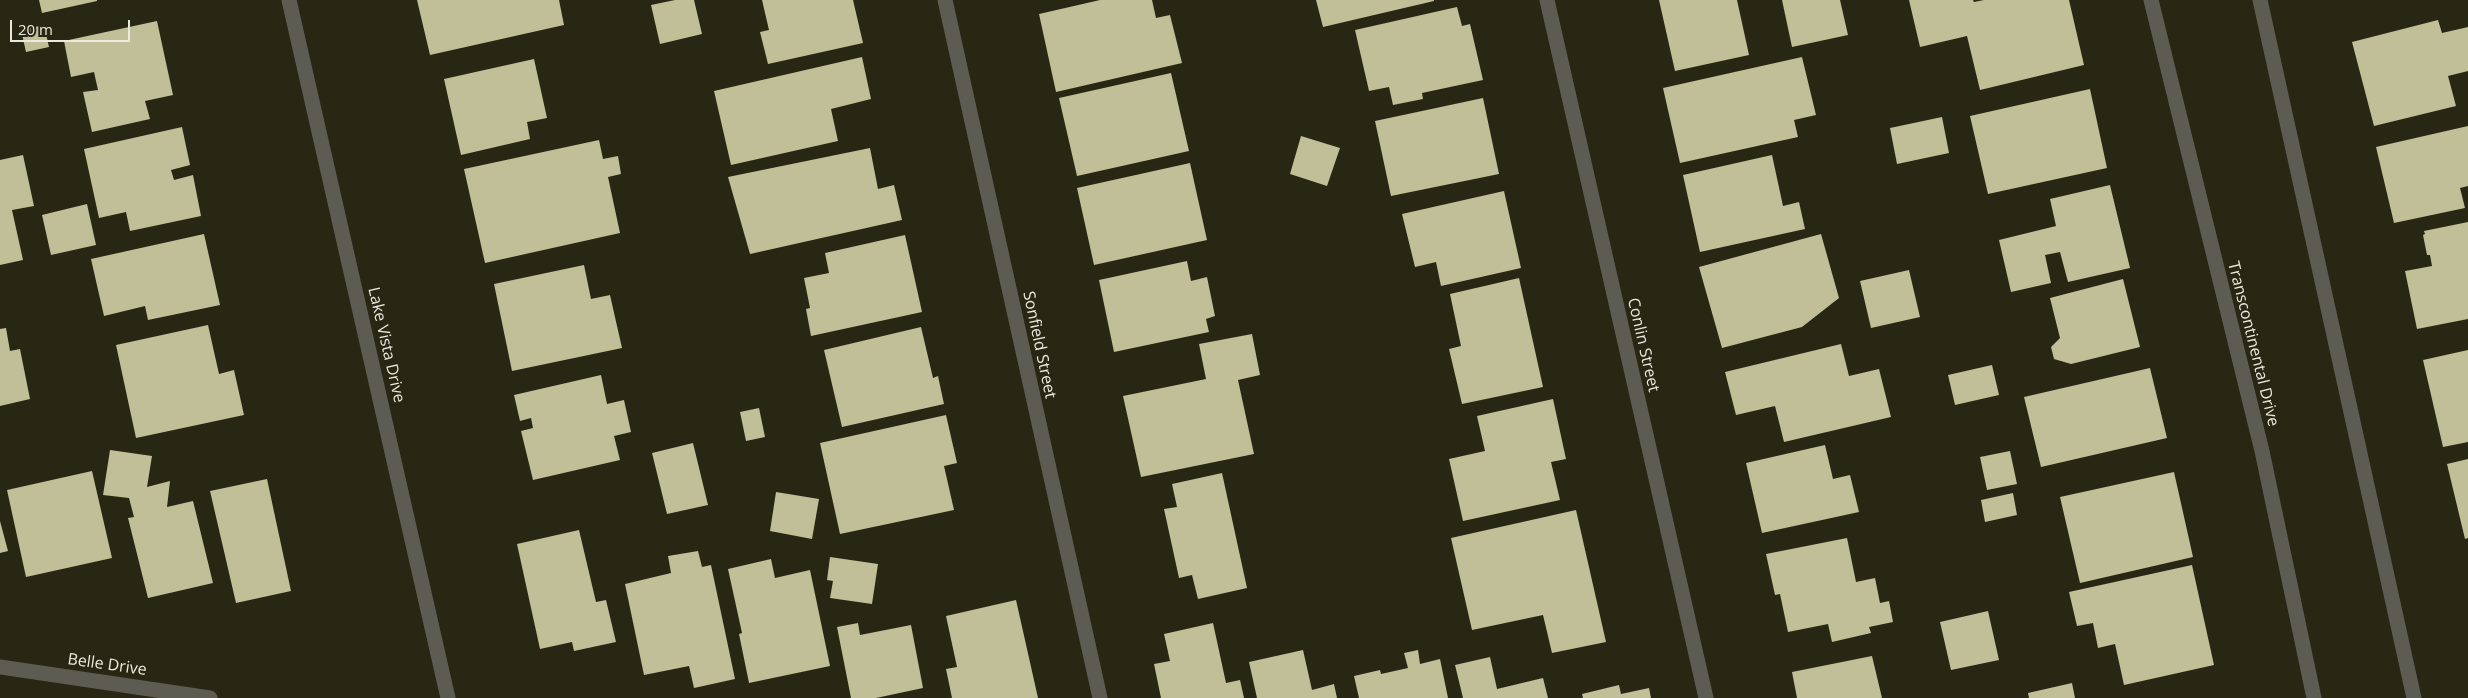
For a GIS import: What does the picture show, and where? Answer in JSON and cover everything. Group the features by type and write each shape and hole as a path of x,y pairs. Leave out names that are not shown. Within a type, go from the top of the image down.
{"street":[{"name":"Lake Vista Drive","path":"289,0 448,698"},
{"name":"Sonfield Street","path":"945,0 1100,698"},
{"name":"Conlin Street","path":"1547,0 1706,698"},
{"name":"Transcontinental Drive","path":"2150,0 2262,451 2314,698"},
{"path":"2260,0 2414,698"},
{"name":"Belle Drive","path":"0,667 210,698"}],"building":[{"path":"39,0 97,0 97,1 42,13"},
{"path":"417,0 559,0 564,25 430,55"},
{"path":"675,0 694,0 702,34 660,44 651,5"},
{"path":"762,0 853,0 863,43 768,64 760,32 769,30"},
{"path":"1100,0 1152,0 1156,18 1170,15 1182,63 1056,92 1039,14"},
{"path":"1316,0 1434,0 1434,1 1323,27"},
{"path":"1659,0 1737,0 1749,55 1675,71"},
{"path":"1782,0 1840,0 1848,35 1792,47"},
{"path":"1909,0 1973,0 1974,2 1984,0 2069,0 2084,65 1980,90 1967,36 1920,47"},
{"path":"1457,7 1462,26 1470,24 1483,80 1422,93 1423,99 1393,105 1389,87 1369,91 1355,30"},
{"path":"2438,20 2442,33 2468,27 2468,71 2448,76 2456,106 2374,126 2352,42"},
{"path":"157,21 173,95 145,101 150,119 92,132 83,92 98,90 94,72 71,77 64,41"},
{"path":"44,25 49,47 26,52 21,30"},
{"path":"862,57 871,99 831,109 838,141 731,165 714,91"},
{"path":"1802,57 1816,115 1794,120 1798,137 1680,163 1663,88"},
{"path":"534,59 547,118 527,122 530,139 461,155 444,79"},
{"path":"1171,73 1189,151 1077,176 1059,98"},
{"path":"2090,89 2107,168 1988,194 1970,116"},
{"path":"1483,98 1499,174 1391,196 1375,121"},
{"path":"1942,117 1949,153 1897,164 1890,128"},
{"path":"2468,126 2468,186 2460,188 2465,208 2394,223 2376,147"},
{"path":"182,127 190,165 171,170 174,180 193,175 201,216 130,231 126,212 99,218 84,149"},
{"path":"1301,136 1340,148 1327,186 1290,174"},
{"path":"599,140 603,159 618,156 621,174 608,177 620,233 485,263 464,169"},
{"path":"870,148 878,189 894,185 902,220 750,254 728,177"},
{"path":"23,155 34,206 12,210 23,260 0,265 0,160"},
{"path":"1772,155 1783,206 1799,202 1805,229 1700,252 1683,175"},
{"path":"1190,163 1207,240 1094,265 1077,188"},
{"path":"2110,185 2130,268 2068,282 2060,252 2045,255 2051,283 2011,292 1999,240 2056,226 2050,199"},
{"path":"1504,191 1521,268 1441,286 1436,262 1415,267 1402,214"},
{"path":"87,204 96,245 51,255 42,215"},
{"path":"2468,222 2468,319 2417,329 2405,271 2432,266 2430,255 2427,255 2424,231"},
{"path":"204,234 220,305 148,320 145,306 104,316 91,259"},
{"path":"1821,234 1839,298 1802,327 1722,348 1699,267"},
{"path":"905,235 922,312 811,336 806,309 810,308 804,278 829,273 825,253"},
{"path":"1187,261 1191,281 1207,277 1215,316 1206,319 1209,332 1114,352 1099,280"},
{"path":"584,265 591,299 610,295 622,348 512,371 494,284"},
{"path":"1909,270 1920,317 1871,328 1860,281"},
{"path":"1519,278 1543,387 1462,404 1449,349 1461,346 1450,294"},
{"path":"2123,279 2140,347 2071,364 2054,359 2051,347 2060,338 2050,298"},
{"path":"208,325 219,374 234,370 244,415 136,438 116,345"},
{"path":"921,327 933,378 938,376 944,404 842,427 824,350"},
{"path":"6,328 10,351 20,349 30,399 0,406 0,329"},
{"path":"1252,334 1260,375 1238,380 1254,454 1141,477 1123,396 1206,379 1199,344"},
{"path":"1841,344 1849,376 1879,369 1891,417 1784,442 1775,406 1736,415 1725,372"},
{"path":"2468,350 2468,442 2443,447 2423,360"},
{"path":"1992,365 1999,395 1955,405 1948,375"},
{"path":"2150,368 2167,438 2041,467 2024,397"},
{"path":"601,375 607,404 624,400 631,432 614,436 620,460 533,480 521,431 533,428 531,418 520,421 514,395"},
{"path":"1553,399 1566,459 1551,462 1560,500 1463,521 1449,459 1485,451 1477,416"},
{"path":"759,408 765,437 746,441 740,412"},
{"path":"946,415 957,463 944,466 954,510 840,534 820,443"},
{"path":"693,443 708,505 667,514 652,453"},
{"path":"1825,445 1833,479 1850,475 1859,512 1762,533 1746,463"},
{"path":"110,450 152,456 147,487 170,481 167,507 193,501 213,583 148,598 128,518 134,517 129,498 103,495"},
{"path":"2010,451 2017,484 1987,490 1980,457"},
{"path":"2468,459 2468,538 2465,539 2447,464"},
{"path":"92,471 112,558 26,577 7,490"},
{"path":"2174,472 2193,557 2080,583 2060,497"},
{"path":"1222,473 1247,588 1198,599 1192,575 1179,578 1164,509 1177,507 1172,484"},
{"path":"267,479 291,591 236,603 210,491"},
{"path":"776,492 819,499 812,539 770,531"},
{"path":"2013,493 2017,515 1985,522 1981,500"},
{"path":"1576,510 1606,642 1552,653 1543,615 1472,630 1451,538"},
{"path":"0,521 8,551 0,553"},
{"path":"579,530 596,602 606,600 616,642 574,651 572,642 540,649 517,544"},
{"path":"1847,538 1856,582 1875,578 1880,603 1889,601 1893,622 1869,627 1871,633 1832,642 1828,624 1788,632 1780,594 1775,595 1766,554"},
{"path":"698,551 702,567 711,565 735,679 694,688 689,666 644,675 625,584 671,573 668,556"},
{"path":"830,557 878,564 872,604 830,598 833,581 827,580"},
{"path":"771,559 775,578 810,570 830,666 749,683 739,634 742,633 728,569"},
{"path":"2192,565 2214,665 2124,685 2115,644 2098,648 2093,623 2077,626 2069,592"},
{"path":"1016,600 1038,698 952,698 946,669 957,667 946,616"},
{"path":"1988,611 1999,660 1951,670 1940,622"},
{"path":"858,623 860,635 911,625 923,688 876,698 851,698 837,627"},
{"path":"1213,623 1226,683 1240,680 1244,698 1161,698 1154,664 1170,661 1164,634"},
{"path":"1303,650 1312,690 1334,684 1337,698 1257,698 1249,662"},
{"path":"1418,650 1420,664 1440,659 1448,698 1359,698 1354,676 1380,670 1381,674 1408,668 1404,653"},
{"path":"1872,656 1882,698 1797,698 1792,672"},
{"path":"1490,657 1497,689 1543,678 1548,698 1463,698 1455,665"},
{"path":"2072,683 2075,698 2029,698 2028,693"},
{"path":"1619,685 1621,694 1649,688 1651,698 1583,698 1582,694"}]}
